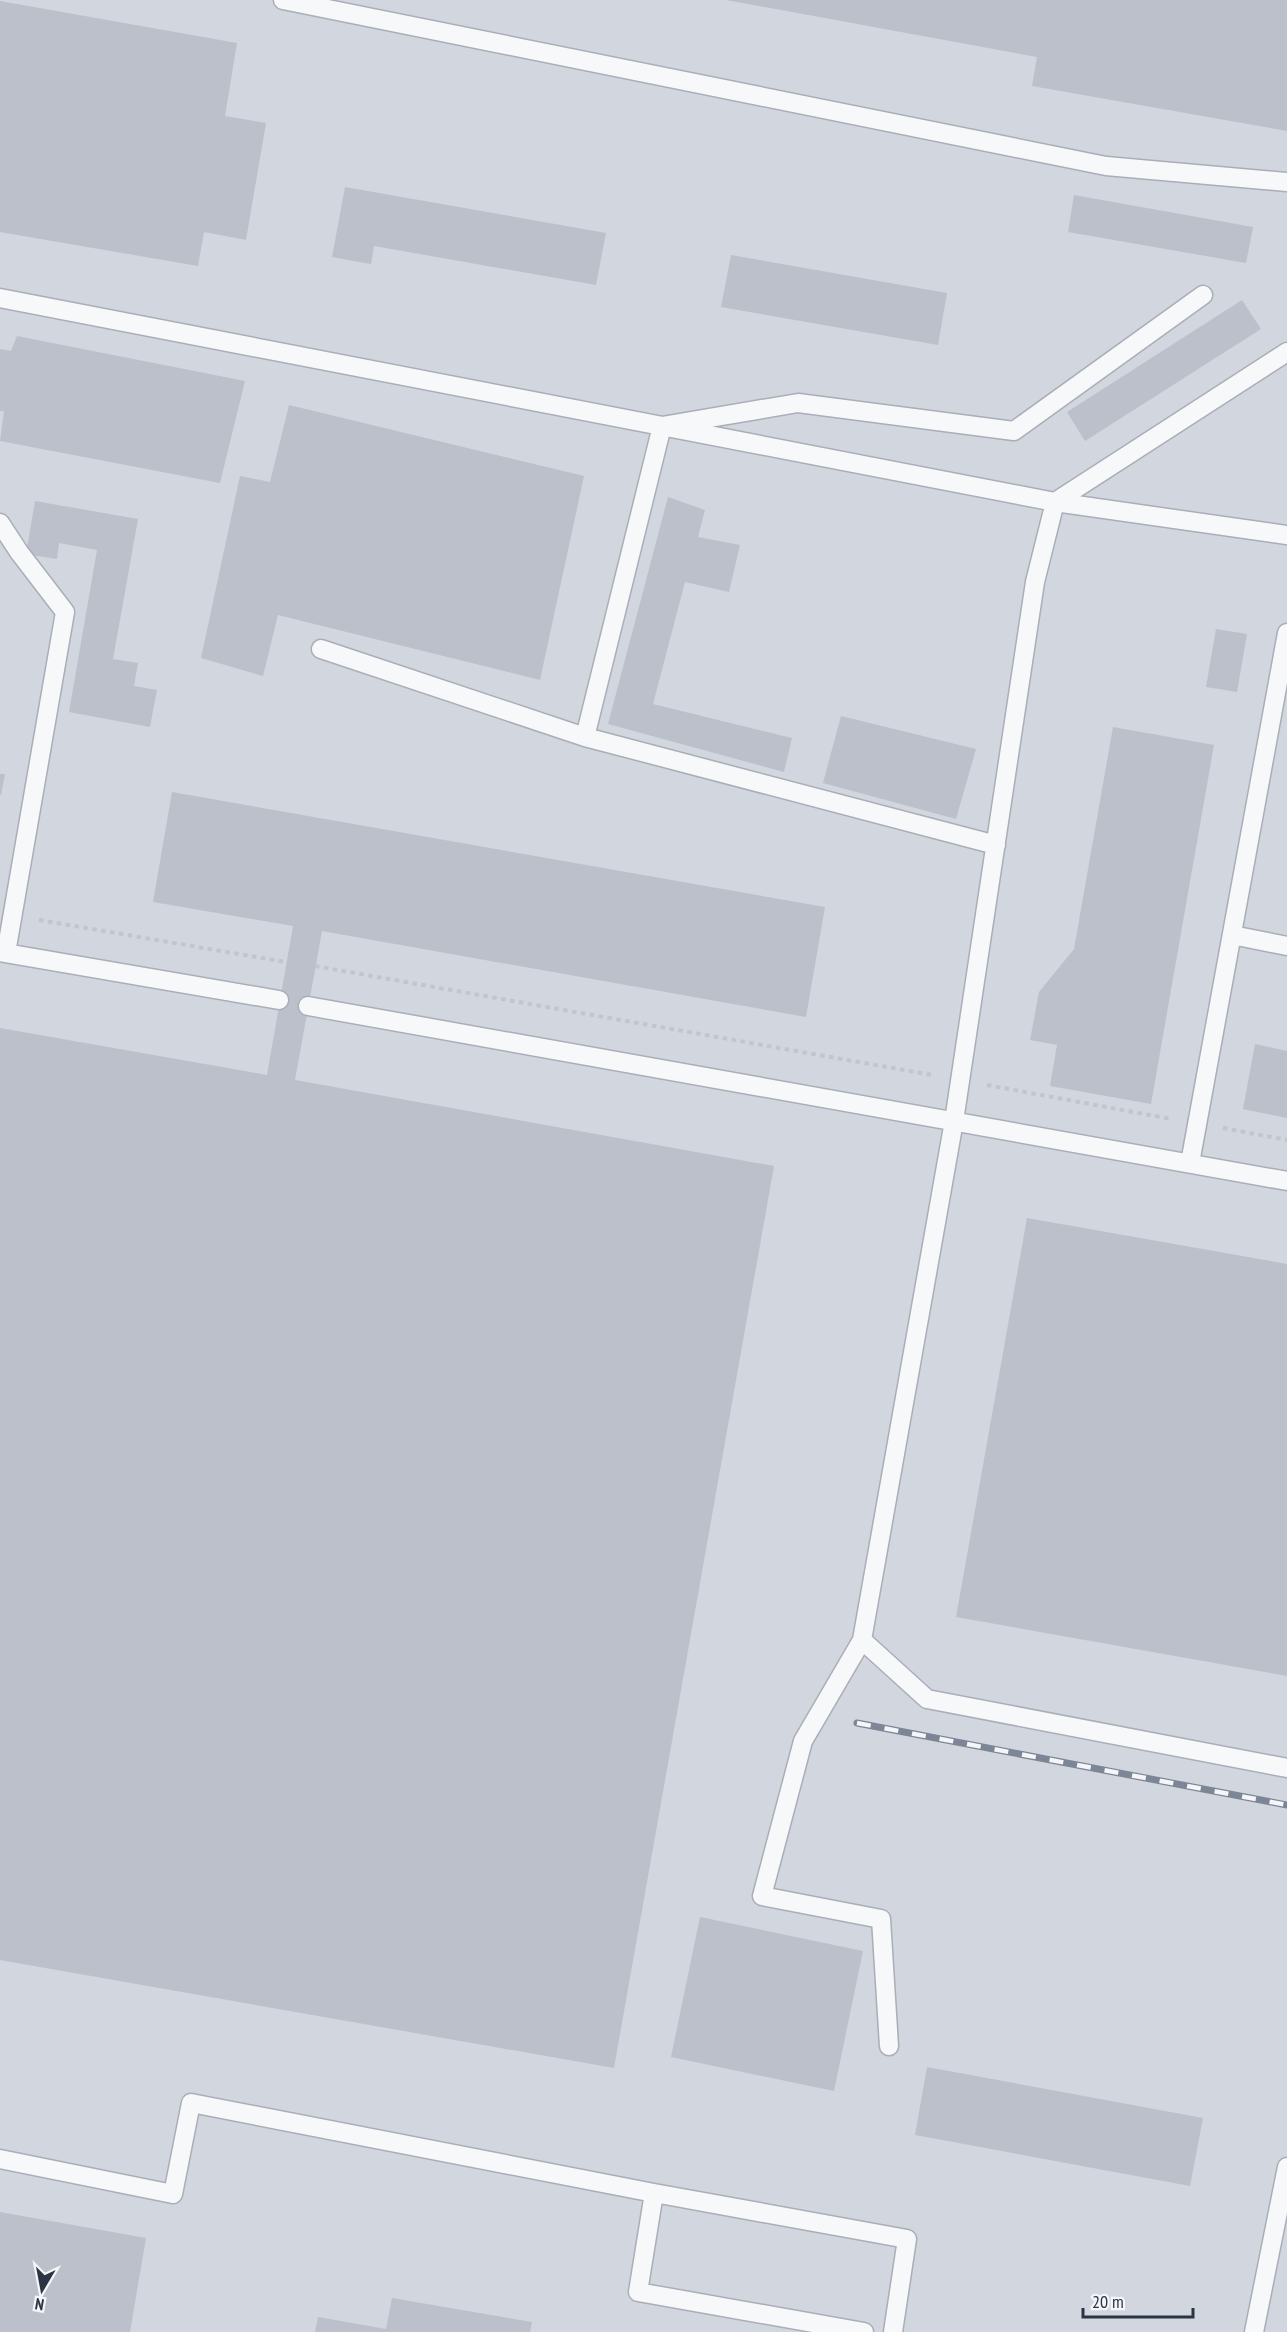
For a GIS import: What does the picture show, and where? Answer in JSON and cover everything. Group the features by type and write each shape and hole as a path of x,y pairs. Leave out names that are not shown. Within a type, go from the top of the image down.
{"lane":[{"path":"283,0 1106,166 1287,182"},
{"path":"662,426 798,403 1014,431 1203,296"},
{"path":"0,298 1055,502 1287,535"},
{"path":"889,2046 881,1919 762,1896 803,1741 862,1640 954,1121 1035,582 1055,502 1287,352"},
{"path":"585,737 662,426"},
{"path":"0,523 65,612 13,916 3,952 279,1000"},
{"path":"1190,1163 1287,633"},
{"path":"321,649 585,737 996,845"},
{"path":"1232,935 1287,946"},
{"path":"308,1006 1287,1180"},
{"path":"862,1640 927,1699 1287,1768"},
{"path":"0,2159 173,2194 190,2103 654,2193 907,2239 893,2332"},
{"path":"1254,2332 1287,2167"},
{"path":"654,2193 638,2292 864,2332"}],"path":[{"path":"13,916 286,962"},
{"path":"315,966 1287,1140"}],"shaded area":[{"path":"0,0 1287,0 1287,2332 0,2332"}],"building":[{"path":"726,0 1287,0 1287,131 1032,86 1037,57"},
{"path":"0,1 237,43 225,116 266,123 246,240 204,232 198,266 0,232"},
{"path":"345,187 606,233 596,285 374,246 371,264 332,257"},
{"path":"1074,195 1253,227 1246,263 1068,232"},
{"path":"731,255 947,293 938,345 721,307"},
{"path":"1242,300 1261,329 1085,441 1067,412"},
{"path":"17,336 245,381 220,483 0,441 4,411 0,411 0,349 11,351"},
{"path":"289,405 584,476 540,680 278,615 263,676 201,658 240,476 270,482"},
{"path":"668,497 705,510 698,537 740,545 729,592 685,582 653,704 792,738 784,772 608,724"},
{"path":"35,501 138,519 113,659 138,663 134,686 157,690 150,727 69,712 97,550 59,543 57,559 26,554"},
{"path":"1216,629 1247,634 1237,692 1206,687"},
{"path":"841,716 976,749 956,819 823,783"},
{"path":"1113,727 1214,745 1151,1104 1050,1086 1057,1045 1030,1040 1039,992 1074,949"},
{"path":"0,774 5,774 1,795 0,794"},
{"path":"172,792 825,907 806,1017 322,931 295,1080 774,1166 614,2068 0,1960 0,1028 267,1075 293,926 153,902"},
{"path":"1255,1044 1287,1051 1287,1118 1243,1109"},
{"path":"1027,1218 1287,1264 1287,1676 956,1617"},
{"path":"700,1917 863,1951 834,2091 671,2057"},
{"path":"927,2067 1203,2118 1190,2186 915,2135"},
{"path":"0,2212 146,2238 130,2332 0,2332"},
{"path":"392,2298 532,2322 530,2332 315,2332 318,2317 386,2329"}],"railway":[{"path":"857,1723 1287,1805"}]}
